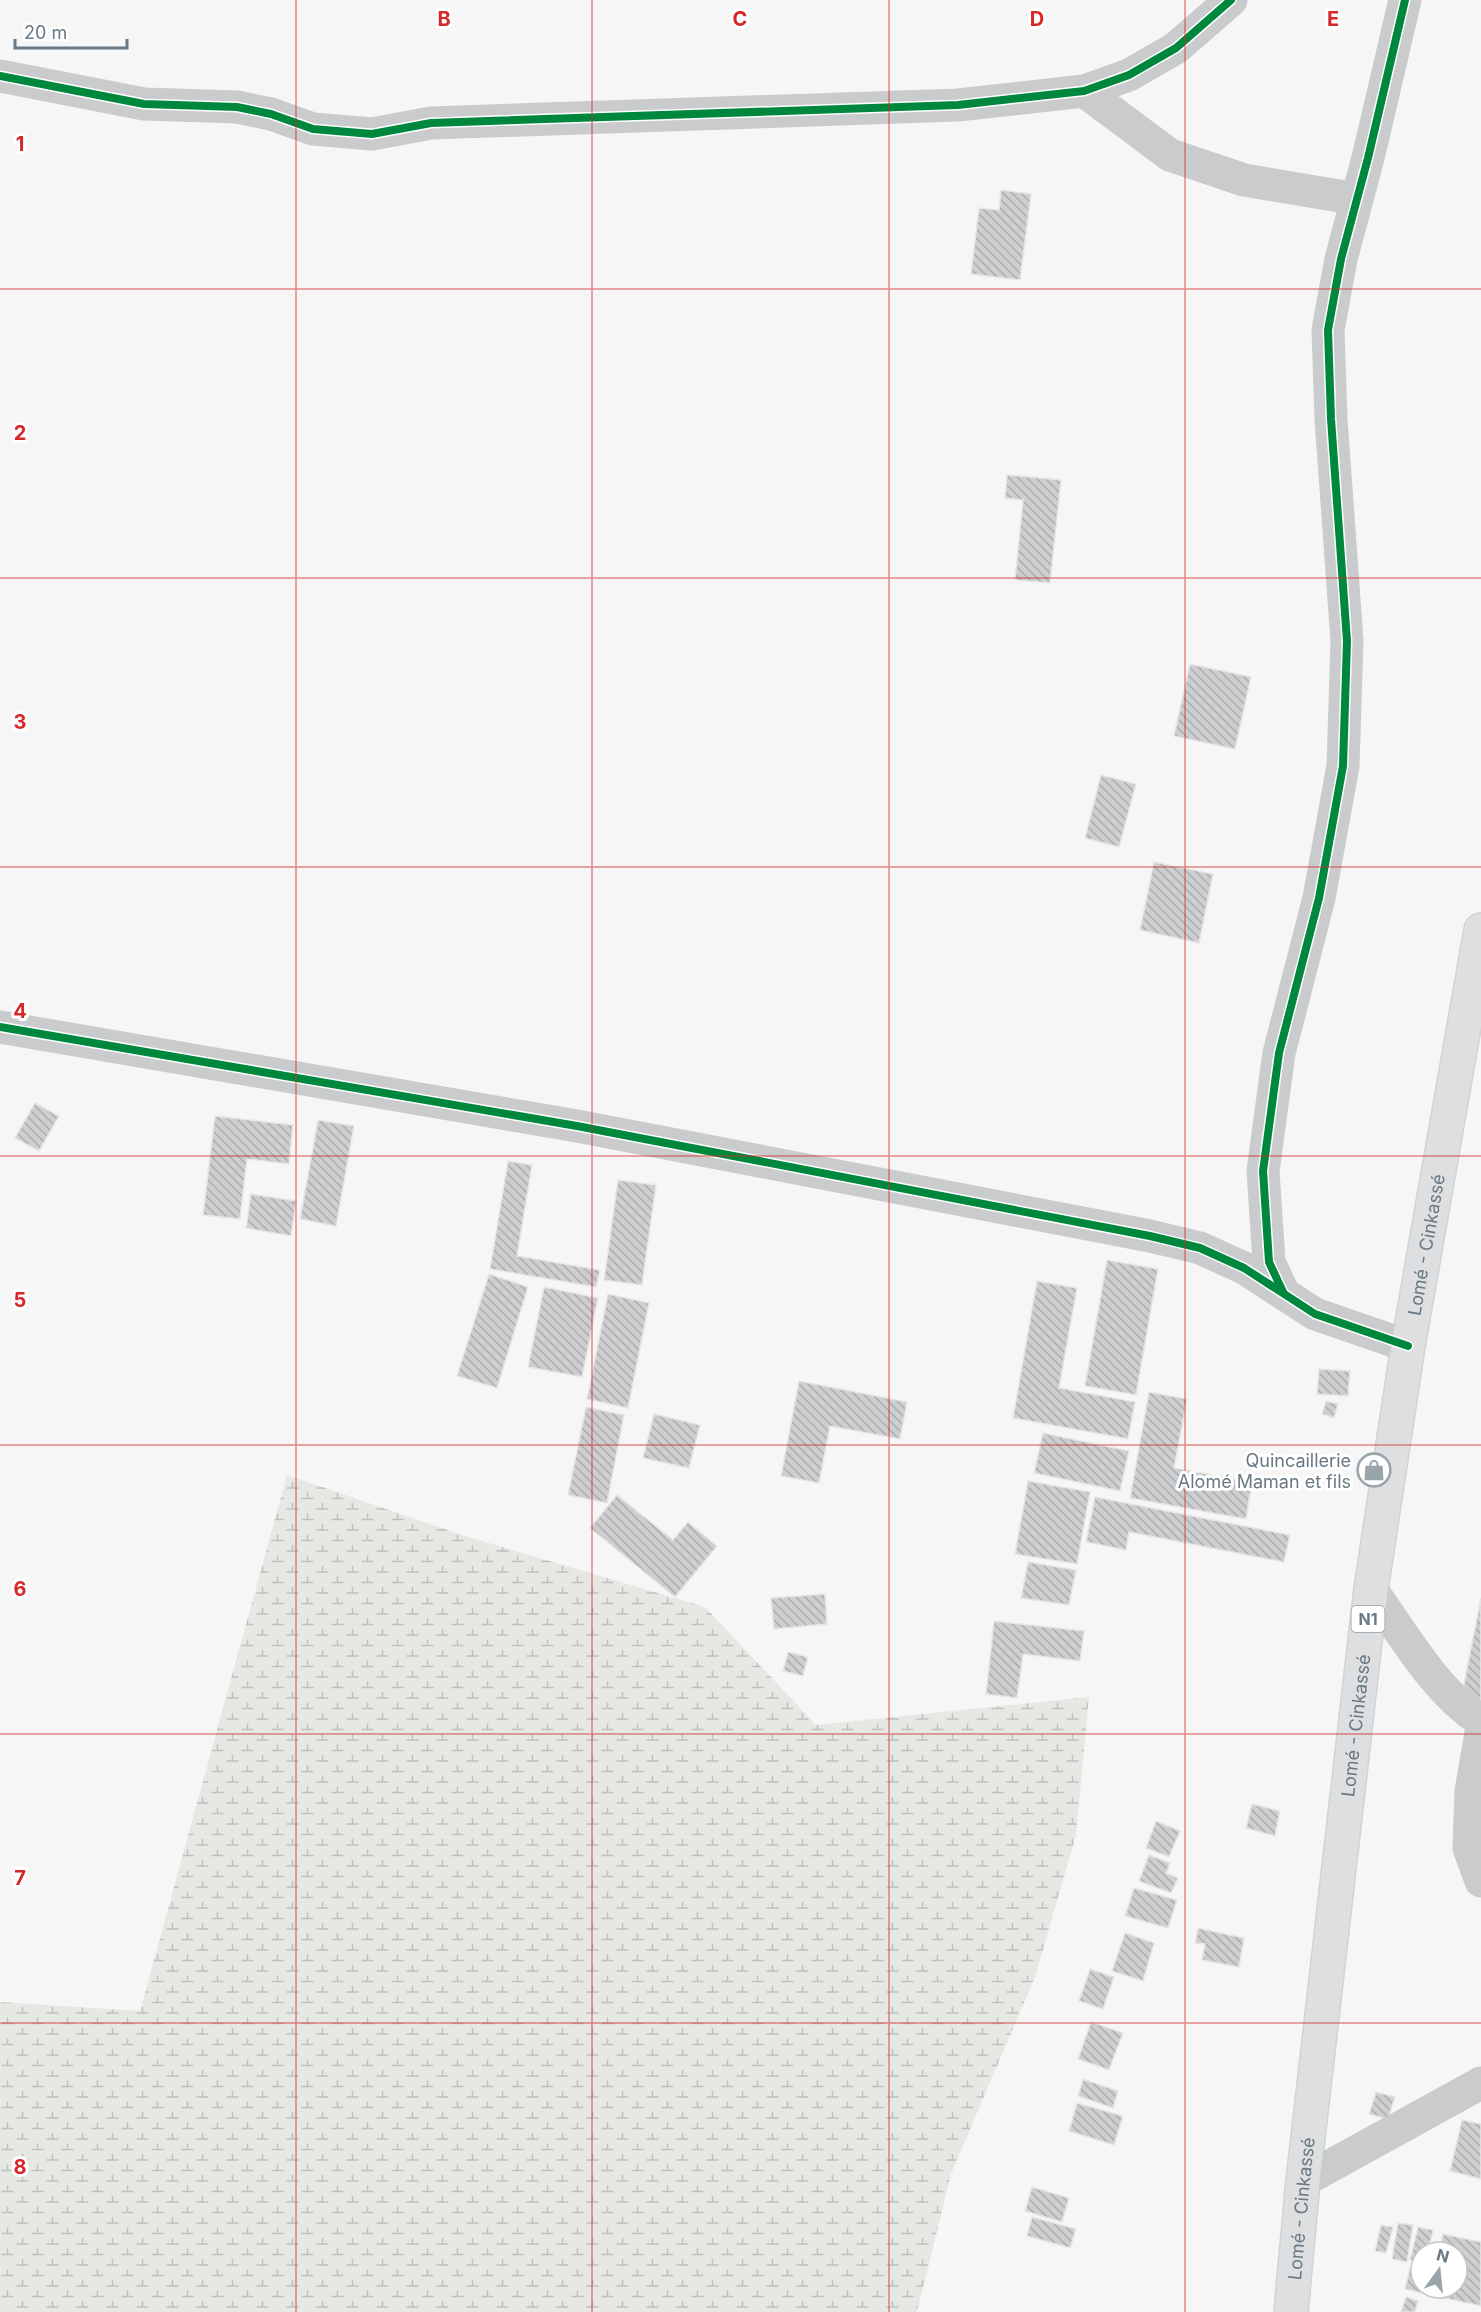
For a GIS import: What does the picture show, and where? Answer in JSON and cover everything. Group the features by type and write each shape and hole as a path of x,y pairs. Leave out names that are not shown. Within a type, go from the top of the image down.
{"highway":[{"name":"Lomé - Cinkassé","path":"1291,2312 1303,2181 1371,1589 1408,1346 1480,937"}],"street":[{"path":"0,76 144,104 237,106 271,114 312,129 372,134 431,123 958,105 1084,91 1129,75 1176,48 1232,0"},
{"path":"1284,1293 1269,1262 1263,1171 1279,1053 1319,898 1343,765 1347,641 1328,330 1341,259 1405,0"},
{"path":"1084,91 1170,155 1244,180 1357,199"},
{"path":"0,1027 589,1128 1150,1236 1200,1248 1244,1268 1315,1314 1408,1346"},
{"path":"1371,1589 1431,1673 1467,1712 1481,1721"},
{"path":"1481,1733 1471,1791 1470,1848 1481,1881"},
{"path":"1303,2181 1481,2083"}],"green space":[{"path":"287,1475 462,1535 705,1607 816,1725 1089,1697 1076,1835 1035,1977 951,2174 917,2312 0,2312 0,2002 140,2011"}],"building":[{"path":"1001,190 1031,194 1020,280 971,274 979,208 999,210"},
{"path":"1007,475 1061,480 1050,583 1015,580 1023,500 1005,498"},
{"path":"1190,664 1251,677 1235,749 1174,736"},
{"path":"1101,775 1136,784 1119,847 1085,838"},
{"path":"1154,862 1213,874 1199,943 1140,930"},
{"path":"35,1103 59,1116 39,1151 15,1138"},
{"path":"215,1116 293,1125 289,1164 247,1159 240,1219 203,1215"},
{"path":"318,1120 354,1126 336,1226 300,1219"},
{"path":"508,1161 532,1165 517,1256 600,1270 596,1287 490,1269"},
{"path":"618,1180 656,1185 642,1285 604,1280"},
{"path":"251,1194 296,1201 291,1236 246,1228"},
{"path":"1107,1260 1158,1269 1136,1395 1085,1386"},
{"path":"489,1274 528,1287 497,1388 457,1376"},
{"path":"1037,1281 1077,1288 1059,1388 1135,1402 1128,1439 1013,1418"},
{"path":"544,1287 598,1298 582,1377 528,1367"},
{"path":"608,1294 649,1303 628,1408 587,1399"},
{"path":"1319,1369 1350,1371 1348,1396 1317,1394"},
{"path":"799,1381 907,1402 900,1439 830,1426 819,1483 781,1476"},
{"path":"1149,1392 1187,1399 1174,1468 1252,1482 1246,1519 1130,1498"},
{"path":"1326,1401 1338,1404 1334,1418 1322,1414"},
{"path":"586,1407 624,1415 607,1503 568,1495"},
{"path":"654,1414 700,1425 689,1468 643,1458"},
{"path":"1043,1433 1129,1451 1120,1491 1034,1473"},
{"path":"1028,1481 1090,1492 1077,1564 1015,1554"},
{"path":"617,1495 673,1540 688,1522 717,1546 675,1597 590,1528"},
{"path":"1095,1497 1290,1535 1284,1562 1129,1532 1126,1550 1086,1542"},
{"path":"1028,1562 1076,1570 1069,1605 1021,1598"},
{"path":"825,1594 827,1624 774,1629 771,1598"},
{"path":"1481,1598 1481,1703 1461,1699"},
{"path":"994,1621 1084,1631 1080,1661 1023,1654 1017,1698 986,1694"},
{"path":"788,1652 808,1657 803,1676 783,1671"},
{"path":"1252,1804 1280,1811 1275,1836 1246,1828"},
{"path":"1156,1821 1180,1831 1169,1857 1146,1848"},
{"path":"1149,1855 1170,1863 1166,1873 1178,1878 1171,1893 1139,1881"},
{"path":"1134,1888 1177,1900 1168,1928 1125,1916"},
{"path":"1198,1928 1244,1938 1239,1967 1202,1960 1205,1944 1195,1943"},
{"path":"1125,1933 1154,1943 1143,1981 1112,1971"},
{"path":"1090,1969 1114,1977 1103,2009 1079,2001"},
{"path":"1091,2022 1123,2033 1109,2070 1078,2059"},
{"path":"1083,2079 1118,2091 1113,2108 1078,2096"},
{"path":"1376,2092 1395,2097 1388,2119 1369,2114"},
{"path":"1077,2103 1123,2116 1114,2145 1069,2131"},
{"path":"1462,2120 1481,2124 1481,2179 1450,2171"},
{"path":"1032,2187 1069,2198 1062,2222 1025,2211"},
{"path":"1032,2217 1076,2229 1070,2248 1027,2236"},
{"path":"1398,2223 1413,2225 1407,2262 1392,2259"},
{"path":"1381,2225 1393,2227 1386,2253 1375,2251"},
{"path":"1418,2227 1433,2230 1431,2240 1415,2240"},
{"path":"1443,2234 1481,2242 1481,2306 1453,2300 1469,2300 1469,2240 1442,2240"},
{"path":"1409,2272 1409,2290 1405,2289"},
{"path":"1406,2297 1409,2300 1418,2301 1415,2312 1401,2312"}],"cycle path":[{"path":"0,76 144,104 237,107 271,114 313,129 372,134 431,123 958,105 1084,91 1129,75 1176,48 1231,0"},
{"path":"1283,1292 1269,1262 1263,1171 1279,1053 1319,898 1343,766 1347,641 1331,419 1328,330 1341,259 1368,158 1405,0"},
{"path":"0,1027 577,1126 1150,1236 1200,1248 1244,1268 1315,1314 1408,1346"}],"place":[{"name":"Quincaillerie Alomé Maman et fils","path":"1374,1470"}]}
